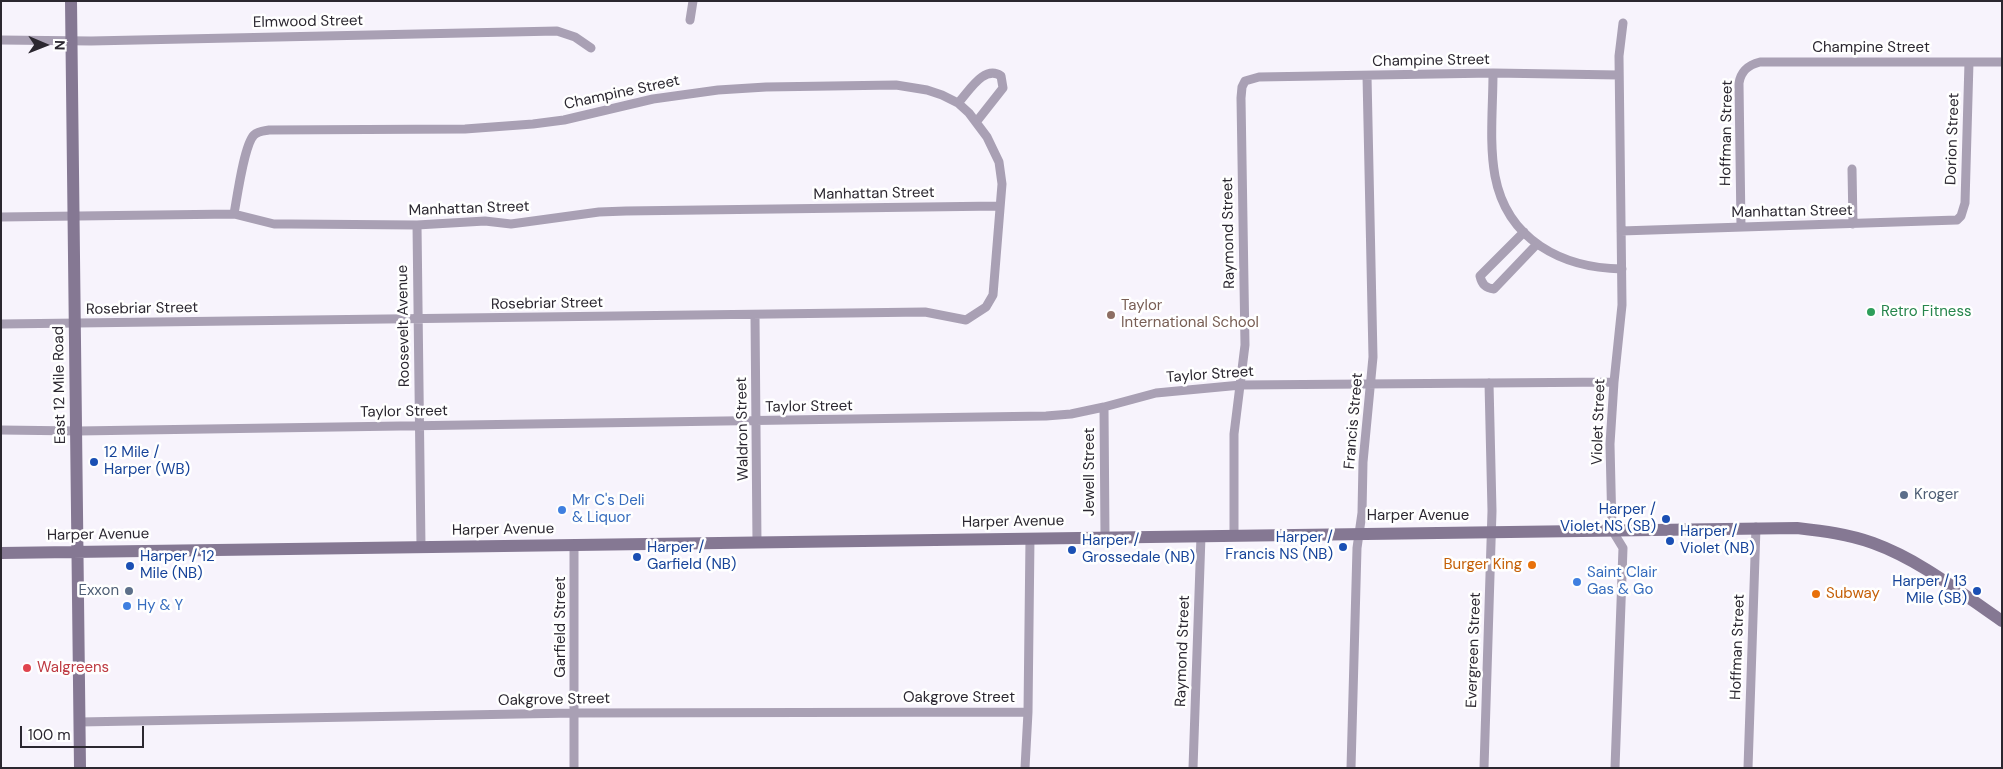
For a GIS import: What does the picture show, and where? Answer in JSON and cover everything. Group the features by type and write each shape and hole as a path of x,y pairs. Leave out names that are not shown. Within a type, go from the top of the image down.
{"main road":[{"name":"East 12 Mile Road","path":"71,1 78,430 80,768"},
{"name":"Harper Avenue","path":"1,553 1797,528 1828,532 1875,544 1921,567 2002,621"}],"street":[{"path":"690,20 693,12 693,1"},
{"name":"Violet Street","path":"1615,768 1623,548 1612,530 1610,444 1614,382 1620,334 1622,269 1619,56 1623,23"},
{"name":"Elmwood Street","path":"1,40 544,31 566,33 591,48"},
{"name":"Champine Street","path":"1744,71 1748,66 1760,62 2002,62"},
{"name":"Dorion Street","path":"1961,216 1965,203 1969,62"},
{"name":"Hoffman Street","path":"1741,227 1739,83 1744,71"},
{"path":"958,103 986,74 994,72 1001,76 1003,83 1000,93 977,121"},
{"path":"1493,73 1495,176 1500,194 1509,211 1524,232 1537,244 1561,259 1604,269 1622,269"},
{"name":"Champine Street","path":"1245,81 1259,77 1493,73 1619,75"},
{"name":"Francis Street","path":"1350,768 1357,548 1362,513 1366,422 1372,384 1373,317 1367,76"},
{"name":"Raymond Street","path":"1234,535 1234,434 1245,345 1241,98 1242,87 1245,81"},
{"name":"Champine Street","path":"234,214 250,142 253,136 259,132 268,130 465,129 564,120 653,99 718,90 766,87 896,85 927,90 942,95 958,103 977,121 999,162 1002,184 999,206"},
{"path":"1852,169 1853,224"},
{"name":"Manhattan Street","path":"1,217 234,214 274,224 416,225 485,221 511,224 599,212 626,211 999,206"},
{"name":"Rosebriar Street","path":"1,324 925,312 960,320 972,317 986,307 993,295 999,206"},
{"name":"Manhattan Street","path":"1621,231 1950,221 1957,220 1961,216"},
{"name":"Roosevelt Avenue","path":"416,225 421,547"},
{"path":"1524,232 1480,276 1482,283 1488,288 1494,289 1537,244"},
{"name":"Waldron Street","path":"755,315 757,543"},
{"name":"Taylor Street","path":"1,430 420,426 1046,416 1071,414 1156,393 1241,385 1614,382"},
{"name":"Evergreen Street","path":"1484,768 1492,532 1489,383"},
{"name":"Jewell Street","path":"1104,407 1105,537"},
{"name":"Hoffman Street","path":"1748,768 1756,528"},
{"name":"Raymond Street","path":"1193,768 1201,536"},
{"path":"1025,768 1028,712 1030,538"},
{"name":"Garfield Street","path":"574,546 574,768"},
{"name":"Oakgrove Street","path":"80,722 574,713 1028,712"}],"place":[{"name":"Retro Fitness","path":"1871,312"},
{"name":"Taylor International School","path":"1111,315"},
{"name":"12 Mile / Harper (WB)","path":"94,462"},
{"name":"Kroger","path":"1904,495"},
{"name":"Mr C's Deli & Liquor","path":"562,510"},
{"name":"Harper / Violet NS (SB)","path":"1666,519"},
{"name":"Harper / Violet (NB)","path":"1670,541"},
{"name":"Harper / Francis NS (NB)","path":"1343,547"},
{"name":"Harper / Grossedale (NB)","path":"1072,550"},
{"name":"Harper / Garfield (NB)","path":"637,557"},
{"name":"Burger King","path":"1532,565"},
{"name":"Harper / 12 Mile (NB)","path":"130,566"},
{"name":"Saint Clair Gas & Go","path":"1577,582"},
{"name":"Exxon","path":"129,591"},
{"name":"Harper / 13 Mile (SB)","path":"1977,591"},
{"name":"Subway","path":"1816,594"},
{"name":"Hy & Y","path":"127,606"},
{"name":"Walgreens","path":"27,668"}]}
